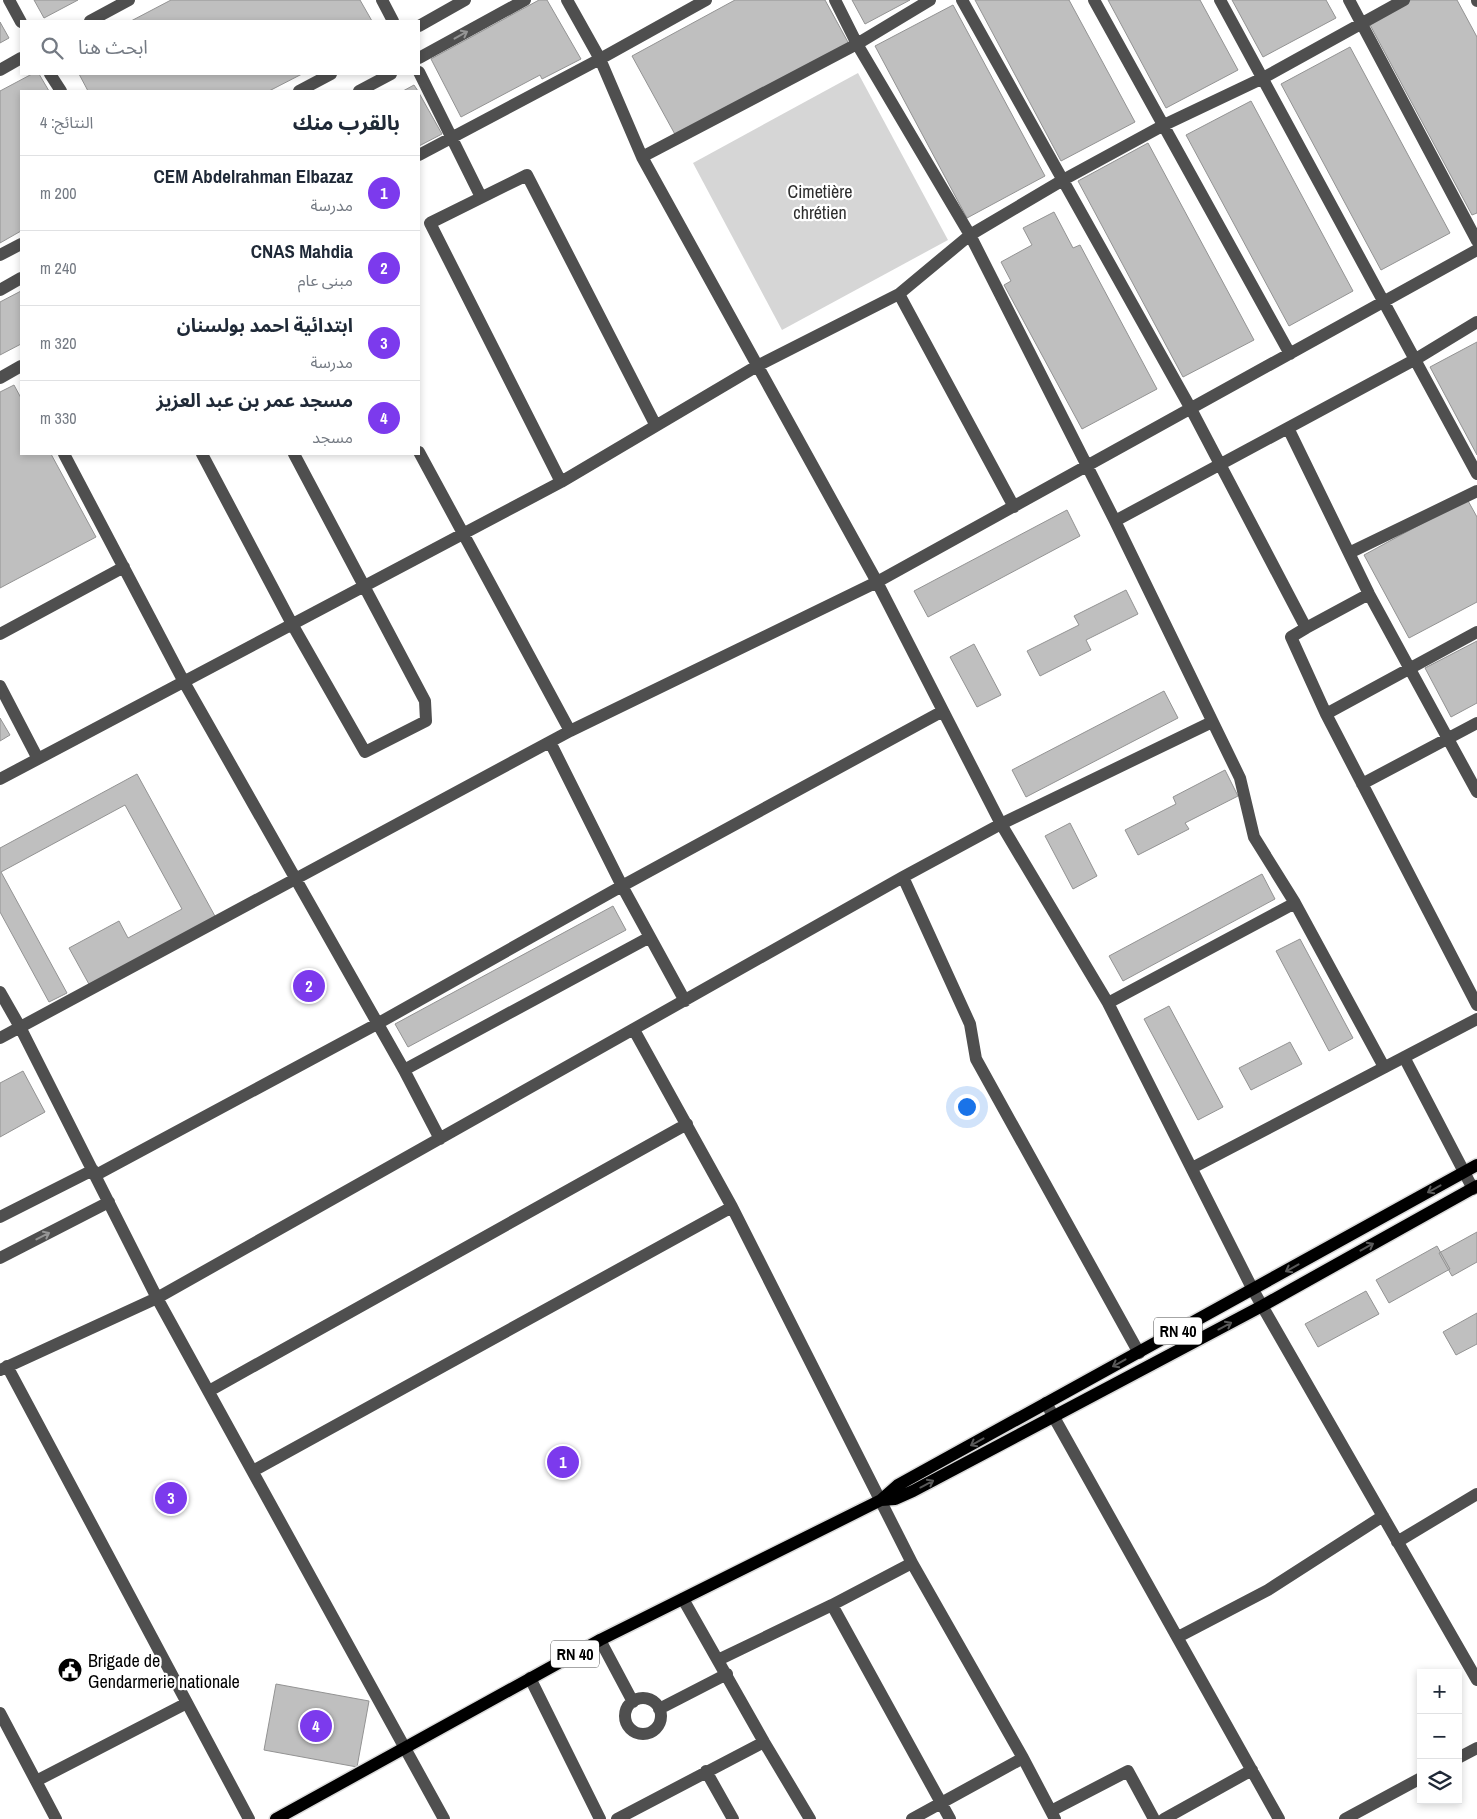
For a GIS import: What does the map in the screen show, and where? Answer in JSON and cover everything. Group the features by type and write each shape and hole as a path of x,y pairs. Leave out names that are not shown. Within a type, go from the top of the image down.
{"main road":[{"name":"RN 40","path":"276,1819 600,1640 882,1500 898,1485 1477,1165"},
{"name":"RN 40","path":"882,1500 895,1499 913,1492 1262,1306 1475,1187"},
{"path":"1379,1220 1390,1235"}],"street":[{"path":"9,0 20,20"},
{"path":"92,20 129,0"},
{"path":"382,0 392,20"},
{"path":"420,25 465,0"},
{"path":"420,57 525,0"},
{"path":"567,0 600,59 642,156 877,582 1001,824 1108,1003 1253,1290 1477,1680"},
{"path":"420,154 600,59 706,0"},
{"path":"835,0 857,44 970,235 1115,521 1240,778 1254,837 1295,903 1384,1067"},
{"path":"642,156 857,44 930,0"},
{"path":"962,0 1191,409 1306,628"},
{"path":"1094,0 1290,354"},
{"path":"1220,0 1477,474"},
{"path":"1349,0 1477,241"},
{"path":"0,779 561,482 757,366 899,294 970,235 1063,180 1164,125 1263,78 1404,0"},
{"path":"0,70 20,59"},
{"path":"420,74 481,197"},
{"path":"51,75 60,90"},
{"path":"301,90 329,75"},
{"path":"361,90 389,75"},
{"path":"561,482 430,223 527,175 656,426"},
{"path":"0,255 20,245"},
{"path":"0,1038 570,731 877,582 1477,250"},
{"path":"0,290 20,279"},
{"path":"899,294 1014,507"},
{"path":"1115,521 1416,359 1477,322"},
{"path":"0,378 20,369"},
{"path":"1288,428 1369,594 1477,792"},
{"path":"420,454 570,731"},
{"path":"65,455 184,682 404,1070 440,1139"},
{"path":"203,455 292,624 365,752 426,721 425,701 295,455"},
{"path":"1349,553 1477,491"},
{"path":"0,634 124,567"},
{"path":"1369,594 1291,637 1326,714 1477,1005"},
{"path":"1326,714 1477,632"},
{"path":"0,686 38,759"},
{"path":"0,1216 94,1173 377,1024 622,886 943,711"},
{"path":"249,1819 3,1368 157,1298 902,877 1001,824 1212,722"},
{"path":"1362,784 1477,723"},
{"path":"550,742 622,886 685,1001"},
{"path":"902,877 970,1024 976,1059 1139,1352"},
{"path":"1108,1003 1295,903"},
{"path":"404,1070 650,937"},
{"path":"0,992 20,1027 157,1298 444,1819"},
{"path":"1192,1168 1477,1019"},
{"path":"634,1030 732,1207 882,1500 912,1563 1023,1758 1053,1815 1128,1771 1154,1819"},
{"path":"1404,1057 1464,1172 1475,1187"},
{"path":"209,1391 687,1124"},
{"path":"0,1258 109,1202"},
{"path":"253,1471 732,1207"},
{"path":"1046,1403 1279,1819"},
{"path":"1397,1542 1477,1494"},
{"path":"1178,1637 1268,1590 1383,1516"},
{"path":"718,1660 832,1605 912,1563"},
{"path":"683,1599 810,1819"},
{"path":"832,1605 950,1819"},
{"path":"600,1640 632,1702"},
{"path":"659,1709 727,1674"},
{"path":"530,1678 600,1819"},
{"path":"645,1699 651,1701 659,1709 660,1720 654,1730 643,1734 637,1733 628,1726 626,1710 632,1702 645,1699"},
{"path":"36,1781 187,1703"},
{"path":"0,1713 56,1819"},
{"path":"617,1819 764,1742"},
{"path":"1462,1756 1477,1748"},
{"path":"912,1819 1023,1758"},
{"path":"1164,1819 1252,1770"},
{"path":"706,1771 732,1819"},
{"path":"1345,1819 1417,1780"}],"green space":[{"name":"Cimetière chrétien","path":"858,73 948,240 782,330 693,163"}],"building":[{"path":"34,0 78,0 44,18"},
{"path":"171,0 360,0 371,20 133,20"},
{"path":"539,0 547,0 581,59 542,79 540,75 461,117 431,59"},
{"path":"735,0 825,0 849,44 677,138 632,56"},
{"path":"852,0 910,0 865,24"},
{"path":"975,0 1069,0 1135,122 1061,161"},
{"path":"1108,0 1200,0 1238,70 1166,108"},
{"path":"1232,0 1326,0 1336,18 1263,57"},
{"path":"1411,0 1457,0 1477,37 1477,213 1472,215 1369,23"},
{"path":"953,5 1045,176 967,218 875,46"},
{"path":"0,22 9,38 0,43"},
{"path":"1350,47 1450,233 1381,270 1281,84"},
{"path":"30,75 40,75 48,90 20,90 20,232 0,243 0,91"},
{"path":"80,75 300,75 271,90 87,90"},
{"path":"414,85 417,90 405,90"},
{"path":"420,95 442,134 420,145"},
{"path":"1251,101 1353,291 1289,326 1186,135"},
{"path":"1148,143 1254,340 1183,377 1078,181"},
{"path":"1054,212 1073,248 1080,245 1157,389 1082,429 1004,285 1011,281 1001,262 1032,245 1023,228"},
{"path":"20,292 20,345 0,355 0,302"},
{"path":"1477,342 1477,455 1430,367"},
{"path":"14,385 20,396 20,455 52,455 96,537 0,588 0,392"},
{"path":"1467,499 1477,517 1477,602 1409,638 1364,555"},
{"path":"1067,510 1080,536 928,617 914,591"},
{"path":"1126,590 1138,614 1086,640 1091,650 1040,676 1027,651 1079,625 1074,616"},
{"path":"1477,641 1477,703 1451,717 1425,668"},
{"path":"974,644 1001,695 977,707 950,657"},
{"path":"1164,691 1178,718 1026,797 1012,770"},
{"path":"0,718 10,735 0,741"},
{"path":"1225,770 1238,796 1185,823 1189,829 1138,855 1125,830 1176,804 1173,797"},
{"path":"137,774 216,918 90,986 69,948 119,921 128,938 182,909 125,805 1,872 67,993 49,1002 0,912 0,848"},
{"path":"1070,823 1097,876 1073,889 1045,836"},
{"path":"1262,874 1275,899 1123,981 1109,956"},
{"path":"613,906 626,930 408,1047 395,1024"},
{"path":"1300,939 1353,1038 1329,1051 1276,951"},
{"path":"1169,1006 1223,1107 1198,1120 1144,1019"},
{"path":"1290,1042 1302,1064 1251,1090 1239,1068"},
{"path":"23,1071 45,1112 0,1137 0,1083"},
{"path":"1477,1232 1477,1262 1452,1276 1439,1253"},
{"path":"1437,1246 1450,1269 1389,1303 1376,1280"},
{"path":"1366,1291 1379,1314 1318,1347 1305,1324"},
{"path":"1477,1313 1477,1344 1456,1355 1443,1332"},
{"path":"276,1684 369,1701 357,1767 264,1750"}],"place":[{"name":"CNAS Mahdia","path":"309,986"},
{"name":"CEM Abdelrahman Elbazaz","path":"563,1462"},
{"name":"ابتدائية احمد بولسنان","path":"171,1498"},
{"name":"Brigade de Gendarmerie nationale","path":"70,1670"},
{"name":"مسجد عمر بن عبد العزيز","path":"316,1726"}]}
